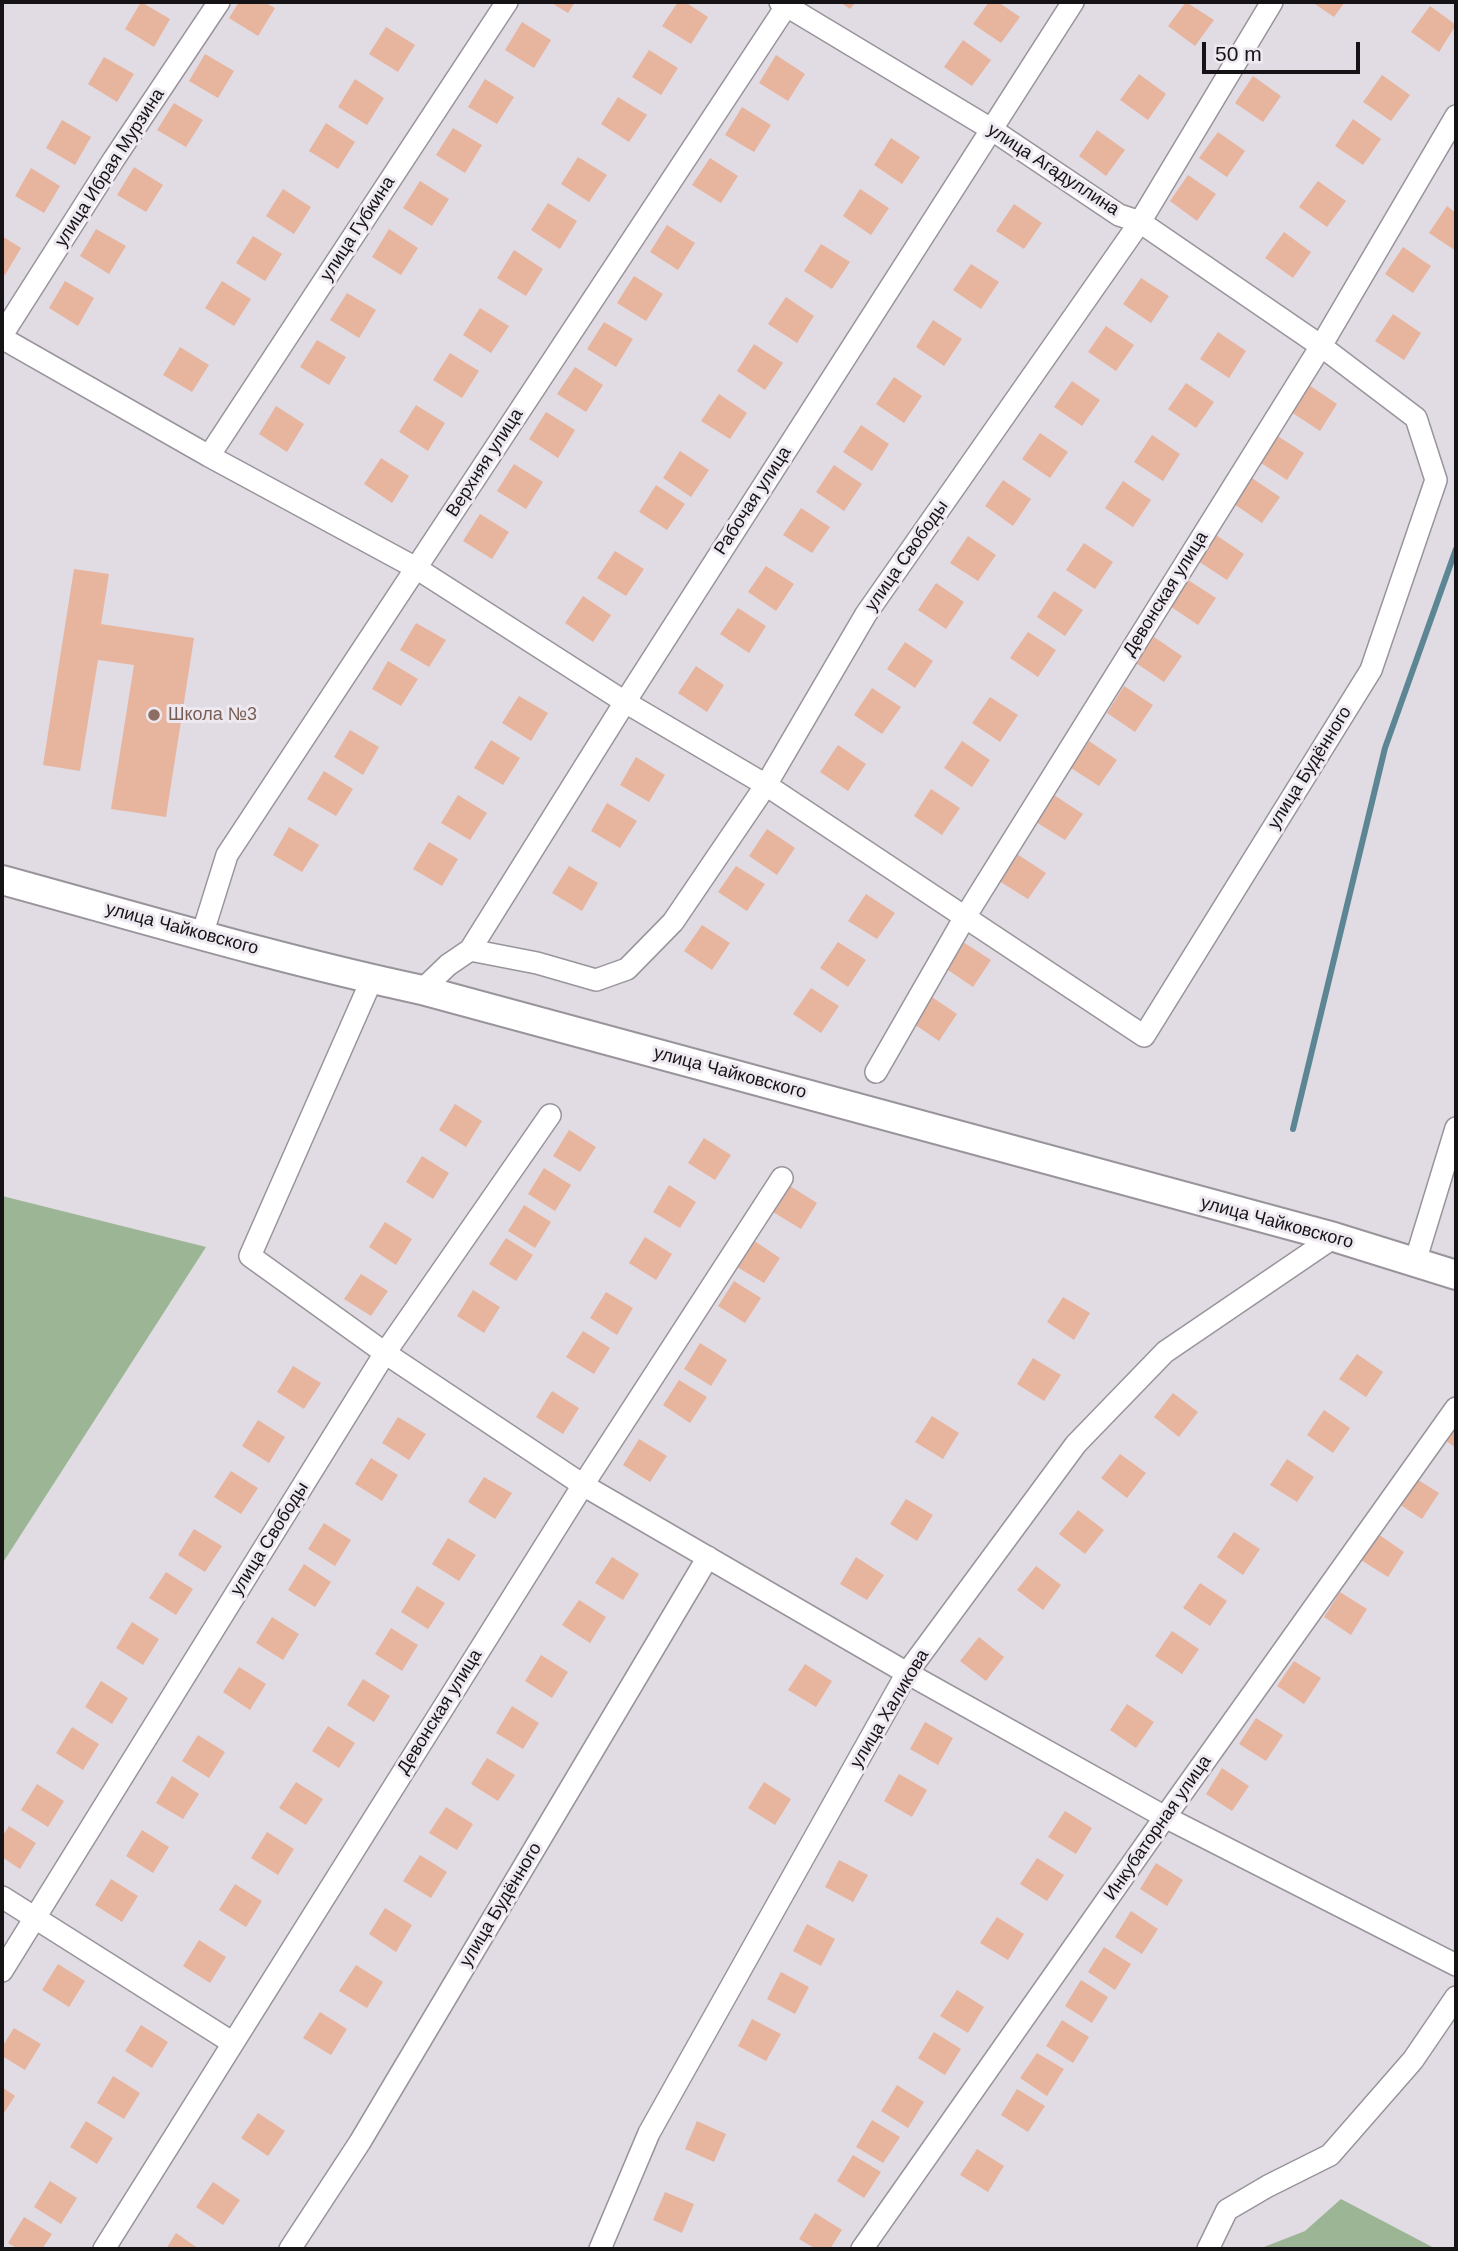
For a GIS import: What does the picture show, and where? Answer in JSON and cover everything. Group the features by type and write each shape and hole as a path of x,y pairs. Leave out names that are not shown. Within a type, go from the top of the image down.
{"main road":[{"name":"улица Чайковского","path":"2,880 202,935 422,990 1334,1237 1456,1275"}],"street":[{"name":"улица Ибрая Мурзина","path":"2,337 114,159 219,2"},
{"name":"улица Губкина","path":"209,456 507,2"},
{"name":"Рабочая улица","path":"422,990 448,965 470,950 625,702 1073,2"},
{"name":"улица Свободы","path":"470,950 537,963 596,980 627,970 673,922 766,785 866,614 1140,222 1272,2"},
{"name":"улица Агадуллина","path":"785,3 991,129 1119,215 1140,222 1321,346 1416,418 1436,480"},
{"name":"Верхняя улица","path":"202,935 227,855 785,3"},
{"name":"Девонская улица","path":"876,1072 965,917 1321,346 1456,117"},
{"path":"2,337 209,456 416,568 625,702 766,785 965,917"},
{"name":"улица Будённого","path":"965,917 1144,1037 1371,670 1436,480"},
{"path":"372,979 250,1256 385,1353 583,1485 907,1673 1165,1817 1456,1965"},
{"name":"улица Свободы","path":"2,1971 385,1353 550,1115"},
{"path":"1415,1262 1456,1128"},
{"name":"Девонская улица","path":"104,2249 583,1485 782,1178"},
{"name":"улица Халикова","path":"600,2249 649,2133 907,1673 1076,1444 1156,1361 1334,1237"},
{"name":"Инкубаторная улица","path":"862,2249 1456,1408"},
{"name":"улица Будённого","path":"290,2249 360,2142 708,1558"},
{"path":"2,1897 233,2043"},
{"path":"1208,2249 1227,2210 1330,2155 1413,2060 1456,1997"}],"green space":[{"path":"2,1196 206,1247 2,1564"},
{"path":"1341,2199 1436,2249 1259,2249 1305,2231"}],"building":[{"path":"141,2 170,19 154,47 125,29"},
{"path":"239,2 264,2 275,8 258,36 229,18"},
{"path":"550,2 575,2 568,13"},
{"path":"678,2 685,2 708,17 691,44 662,26"},
{"path":"840,2 856,2 850,9"},
{"path":"989,2 998,2 1020,17 1001,43 973,24"},
{"path":"1186,2 1214,20 1195,46 1168,26"},
{"path":"1312,2 1345,2 1334,17"},
{"path":"1430,6 1456,25 1439,52 1411,32"},
{"path":"522,22 551,40 534,68 505,50"},
{"path":"386,27 415,45 398,72 369,54"},
{"path":"963,40 991,60 972,86 944,67"},
{"path":"649,50 678,68 661,95 632,77"},
{"path":"205,54 234,71 218,98 189,81"},
{"path":"776,55 805,74 788,101 759,83"},
{"path":"104,57 134,74 117,102 88,84"},
{"path":"1139,74 1166,94 1148,120 1120,100"},
{"path":"1382,75 1410,95 1391,121 1363,102"},
{"path":"1253,76 1281,96 1263,122 1235,103"},
{"path":"355,79 384,98 367,125 338,107"},
{"path":"485,79 514,97 497,124 468,107"},
{"path":"618,97 647,115 629,142 601,124"},
{"path":"174,103 203,120 186,147 157,130"},
{"path":"742,107 771,125 754,152 725,135"},
{"path":"1353,119 1381,139 1363,165 1335,146"},
{"path":"62,120 91,137 75,165 46,148"},
{"path":"326,123 355,142 338,169 309,151"},
{"path":"453,128 482,145 465,173 436,155"},
{"path":"1097,130 1125,150 1106,176 1079,156"},
{"path":"1218,132 1245,151 1227,177 1199,158"},
{"path":"891,138 920,157 902,184 874,165"},
{"path":"578,157 607,175 589,202 561,184"},
{"path":"710,158 738,176 721,203 692,185"},
{"path":"134,167 163,185 146,212 117,195"},
{"path":"31,168 60,186 44,213 15,196"},
{"path":"1188,175 1216,194 1197,221 1170,201"},
{"path":"420,181 449,199 432,226 403,208"},
{"path":"1318,181 1346,201 1327,227 1299,207"},
{"path":"283,189 311,207 294,234 266,216"},
{"path":"860,189 889,208 871,235 843,216"},
{"path":"548,203 577,221 560,249 531,230"},
{"path":"1014,204 1042,223 1024,249 996,231"},
{"path":"1447,206 1456,213 1456,251 1429,233"},
{"path":"667,225 695,243 678,270 650,252"},
{"path":"96,229 126,246 109,274 80,256"},
{"path":"389,229 418,248 401,275 372,257"},
{"path":"1284,232 1311,252 1293,278 1265,258"},
{"path":"2,236 21,248 5,275 2,274"},
{"path":"253,236 282,254 265,281 236,263"},
{"path":"821,244 850,262 832,289 804,271"},
{"path":"1403,247 1431,266 1413,293 1385,274"},
{"path":"514,250 543,269 526,296 497,278"},
{"path":"971,264 999,282 981,309 953,290"},
{"path":"634,276 663,294 646,321 617,303"},
{"path":"1141,278 1169,296 1151,323 1123,304"},
{"path":"65,281 94,298 78,326 49,308"},
{"path":"222,281 251,299 234,326 205,308"},
{"path":"347,293 376,310 359,338 330,320"},
{"path":"786,297 814,316 797,343 768,324"},
{"path":"480,308 509,326 491,353 463,335"},
{"path":"1393,314 1421,333 1404,360 1375,341"},
{"path":"933,320 962,339 944,366 916,347"},
{"path":"604,322 633,339 616,367 587,349"},
{"path":"1106,326 1134,345 1116,371 1088,352"},
{"path":"1218,332 1246,351 1229,378 1200,359"},
{"path":"317,340 346,357 329,385 300,367"},
{"path":"754,344 783,363 765,390 737,371"},
{"path":"180,347 209,365 192,392 163,375"},
{"path":"450,353 479,371 462,398 433,380"},
{"path":"575,367 603,385 586,412 557,394"},
{"path":"894,377 922,396 904,423 876,404"},
{"path":"1072,381 1100,400 1082,426 1054,407"},
{"path":"1186,383 1214,402 1196,428 1168,409"},
{"path":"1309,385 1337,404 1320,431 1291,412"},
{"path":"719,394 747,413 730,439 701,421"},
{"path":"416,405 445,423 428,451 399,432"},
{"path":"276,406 304,424 287,452 259,434"},
{"path":"546,412 575,430 558,458 529,439"},
{"path":"861,425 889,444 872,471 843,452"},
{"path":"1040,433 1068,452 1050,478 1022,459"},
{"path":"1152,435 1180,454 1163,481 1134,462"},
{"path":"1276,435 1304,453 1287,480 1258,461"},
{"path":"680,451 709,470 691,497 663,478"},
{"path":"381,458 409,476 392,503 364,484"},
{"path":"514,464 543,482 526,509 497,491"},
{"path":"834,465 862,484 844,511 816,492"},
{"path":"1252,478 1280,497 1262,523 1234,504"},
{"path":"1003,480 1031,499 1013,526 985,506"},
{"path":"1123,481 1151,500 1133,527 1105,508"},
{"path":"656,485 685,504 667,530 639,512"},
{"path":"801,508 830,527 812,553 783,535"},
{"path":"480,514 509,532 492,559 463,541"},
{"path":"1216,535 1244,554 1227,580 1198,561"},
{"path":"968,536 996,555 978,581 950,563"},
{"path":"1084,543 1113,562 1095,589 1066,570"},
{"path":"615,551 644,569 626,596 597,578"},
{"path":"766,566 794,584 776,611 748,592"},
{"name":"Школа №3","path":"74,569 109,574 101,624 194,638 166,817 111,809 134,665 98,660 80,771 43,765"},
{"path":"1188,580 1216,598 1198,625 1170,606"},
{"path":"936,583 964,602 946,629 918,610"},
{"path":"1054,591 1083,610 1065,636 1037,617"},
{"path":"583,596 611,615 593,642 565,623"},
{"path":"738,608 766,626 749,653 720,634"},
{"path":"416,623 446,640 429,667 400,650"},
{"path":"1028,632 1056,650 1038,677 1010,658"},
{"path":"1154,637 1182,656 1164,682 1136,663"},
{"path":"905,642 933,661 915,688 887,669"},
{"path":"388,661 418,679 401,706 372,689"},
{"path":"696,666 724,685 707,712 678,693"},
{"path":"1124,686 1153,705 1135,732 1107,713"},
{"path":"872,688 901,707 882,734 854,715"},
{"path":"519,696 548,713 531,741 502,723"},
{"path":"990,697 1018,715 1000,742 972,723"},
{"path":"350,730 379,747 363,775 334,757"},
{"path":"491,740 520,758 503,785 474,768"},
{"path":"962,741 990,760 972,787 944,768"},
{"path":"1089,741 1117,760 1099,786 1071,768"},
{"path":"838,745 866,764 848,791 820,772"},
{"path":"636,757 665,775 649,802 620,785"},
{"path":"324,771 353,789 336,816 307,799"},
{"path":"931,789 960,808 942,835 914,816"},
{"path":"458,795 487,813 470,840 441,823"},
{"path":"1054,795 1083,814 1065,840 1036,822"},
{"path":"607,803 637,821 620,848 591,831"},
{"path":"289,827 319,845 302,872 273,855"},
{"path":"767,829 795,848 777,875 749,856"},
{"path":"429,842 458,859 442,886 413,869"},
{"path":"1017,854 1046,873 1028,899 999,881"},
{"path":"569,866 598,883 582,911 552,893"},
{"path":"736,866 765,884 747,911 718,892"},
{"path":"866,894 895,913 877,939 848,921"},
{"path":"702,925 730,943 712,970 684,951"},
{"path":"838,942 866,960 848,987 820,968"},
{"path":"963,942 991,960 973,987 945,968"},
{"path":"811,988 839,1006 821,1033 793,1014"},
{"path":"929,995 957,1014 939,1041 911,1022"},
{"path":"455,1104 482,1121 466,1147 439,1130"},
{"path":"569,1130 596,1147 580,1172 553,1156"},
{"path":"704,1138 731,1155 715,1180 688,1163"},
{"path":"422,1156 449,1173 433,1199 406,1182"},
{"path":"544,1168 571,1185 555,1211 528,1194"},
{"path":"669,1185 696,1202 680,1228 653,1212"},
{"path":"790,1186 817,1203 801,1229 773,1212"},
{"path":"524,1205 551,1222 535,1248 508,1231"},
{"path":"385,1222 412,1239 396,1265 369,1247"},
{"path":"645,1237 672,1254 656,1280 629,1263"},
{"path":"506,1238 533,1255 516,1281 489,1264"},
{"path":"753,1240 780,1258 764,1283 737,1267"},
{"path":"361,1274 388,1291 371,1316 344,1299"},
{"path":"734,1281 761,1298 745,1323 718,1306"},
{"path":"473,1290 500,1307 484,1333 457,1316"},
{"path":"606,1292 633,1308 617,1335 590,1318"},
{"path":"1063,1297 1090,1313 1074,1340 1047,1322"},
{"path":"583,1331 610,1348 594,1374 566,1357"},
{"path":"700,1343 727,1360 711,1386 684,1369"},
{"path":"1357,1354 1383,1372 1366,1397 1339,1379"},
{"path":"1033,1358 1061,1375 1044,1401 1017,1384"},
{"path":"293,1366 321,1383 304,1409 277,1392"},
{"path":"679,1380 707,1397 690,1423 663,1405"},
{"path":"552,1391 579,1408 563,1434 536,1417"},
{"path":"1173,1393 1198,1412 1179,1437 1154,1417"},
{"path":"1324,1410 1350,1428 1333,1453 1307,1435"},
{"path":"932,1416 959,1433 943,1459 915,1442"},
{"path":"1456,1416 1456,1448 1442,1438"},
{"path":"398,1417 426,1434 409,1460 382,1443"},
{"path":"258,1420 285,1437 269,1463 242,1446"},
{"path":"639,1439 667,1456 650,1482 623,1465"},
{"path":"1120,1454 1146,1473 1127,1498 1101,1478"},
{"path":"371,1458 398,1475 382,1501 355,1484"},
{"path":"1287,1459 1314,1477 1297,1502 1270,1485"},
{"path":"231,1471 258,1488 241,1514 214,1497"},
{"path":"1412,1476 1439,1493 1422,1519 1396,1502"},
{"path":"484,1477 512,1493 495,1519 468,1502"},
{"path":"906,1499 933,1515 917,1541 890,1524"},
{"path":"1078,1510 1104,1530 1085,1554 1059,1534"},
{"path":"324,1523 351,1540 335,1566 308,1549"},
{"path":"194,1529 222,1546 205,1572 178,1555"},
{"path":"1234,1532 1260,1549 1243,1575 1217,1557"},
{"path":"1378,1534 1404,1552 1388,1577 1361,1560"},
{"path":"448,1538 476,1555 459,1581 432,1564"},
{"path":"612,1557 639,1574 623,1600 595,1583"},
{"path":"856,1557 884,1575 867,1600 840,1584"},
{"path":"304,1564 331,1582 315,1607 288,1590"},
{"path":"1036,1566 1061,1585 1043,1610 1017,1590"},
{"path":"166,1572 193,1589 176,1615 149,1598"},
{"path":"1200,1583 1227,1601 1210,1626 1183,1608"},
{"path":"417,1586 445,1603 428,1629 401,1612"},
{"path":"1340,1592 1367,1609 1351,1635 1324,1617"},
{"path":"579,1600 606,1617 590,1643 562,1625"},
{"path":"272,1617 299,1634 283,1660 256,1643"},
{"path":"132,1622 159,1639 143,1665 116,1648"},
{"path":"391,1628 418,1645 402,1671 375,1654"},
{"path":"1172,1631 1199,1649 1182,1674 1155,1656"},
{"path":"979,1637 1004,1657 986,1681 960,1661"},
{"path":"541,1655 568,1672 552,1698 525,1681"},
{"path":"1294,1661 1321,1678 1304,1704 1277,1686"},
{"path":"805,1664 832,1681 816,1707 788,1690"},
{"path":"239,1667 266,1684 250,1710 223,1692"},
{"path":"363,1679 390,1696 374,1722 347,1705"},
{"path":"101,1681 128,1698 112,1724 85,1707"},
{"path":"1127,1704 1154,1722 1136,1748 1110,1730"},
{"path":"512,1706 539,1723 523,1749 496,1733"},
{"path":"1256,1718 1283,1735 1266,1761 1239,1744"},
{"path":"925,1722 953,1738 938,1765 910,1749"},
{"path":"328,1726 355,1743 339,1768 312,1751"},
{"path":"72,1727 99,1744 83,1770 56,1753"},
{"path":"198,1735 225,1752 209,1778 182,1761"},
{"path":"487,1758 515,1775 498,1801 471,1784"},
{"path":"1222,1768 1249,1786 1232,1811 1206,1794"},
{"path":"899,1774 927,1790 912,1817 884,1801"},
{"path":"172,1776 199,1794 183,1819 156,1803"},
{"path":"296,1782 323,1799 306,1825 279,1808"},
{"path":"764,1782 791,1799 775,1825 748,1808"},
{"path":"37,1784 64,1801 48,1827 21,1810"},
{"path":"446,1807 473,1824 457,1850 429,1833"},
{"path":"1065,1811 1092,1828 1076,1854 1048,1837"},
{"path":"9,1826 36,1843 20,1869 2,1857 2,1837"},
{"path":"142,1830 169,1847 153,1873 126,1856"},
{"path":"267,1832 294,1849 278,1875 251,1858"},
{"path":"420,1855 447,1872 431,1898 403,1881"},
{"path":"1037,1858 1064,1875 1047,1901 1020,1884"},
{"path":"839,1860 868,1875 853,1902 825,1887"},
{"path":"1156,1863 1183,1880 1167,1906 1140,1889"},
{"path":"111,1879 138,1896 122,1922 95,1905"},
{"path":"235,1884 262,1901 246,1927 219,1910"},
{"path":"385,1908 412,1925 396,1952 369,1934"},
{"path":"1131,1911 1158,1929 1142,1954 1115,1937"},
{"path":"997,1917 1024,1934 1008,1960 980,1943"},
{"path":"807,1924 835,1939 821,1966 793,1951"},
{"path":"199,1940 226,1957 210,1983 183,1966"},
{"path":"1104,1947 1131,1964 1115,1990 1088,1972"},
{"path":"58,1964 85,1981 69,2007 42,1990"},
{"path":"356,1965 383,1982 367,2008 339,1991"},
{"path":"781,1972 809,1987 795,2014 767,1999"},
{"path":"1081,1980 1108,1997 1092,2023 1065,2006"},
{"path":"957,1990 984,2007 968,2033 940,2016"},
{"path":"320,2012 347,2029 331,2055 303,2038"},
{"path":"752,2019 781,2034 766,2061 738,2046"},
{"path":"1062,2020 1089,2037 1073,2063 1046,2046"},
{"path":"141,2025 168,2042 152,2068 125,2051"},
{"path":"14,2028 41,2044 25,2070 2,2056 2,2047"},
{"path":"934,2032 961,2049 945,2075 918,2058"},
{"path":"1037,2053 1064,2069 1047,2096 1020,2078"},
{"path":"113,2076 140,2093 124,2119 97,2103"},
{"path":"897,2085 924,2102 908,2128 881,2111"},
{"path":"2,2087 15,2096 2,2116"},
{"path":"1017,2089 1045,2106 1028,2132 1001,2115"},
{"path":"258,2113 285,2131 268,2156 241,2138"},
{"path":"872,2120 900,2137 883,2163 856,2147"},
{"path":"86,2121 113,2138 97,2164 70,2147"},
{"path":"697,2121 726,2134 714,2162 685,2149"},
{"path":"977,2149 1004,2166 988,2192 960,2175"},
{"path":"853,2155 881,2172 864,2198 837,2181"},
{"path":"50,2181 77,2198 61,2224 34,2207"},
{"path":"213,2182 240,2200 223,2225 196,2207"},
{"path":"665,2192 694,2204 682,2233 653,2220"},
{"path":"815,2213 842,2230 830,2249 816,2249 799,2239"},
{"path":"24,2217 52,2234 42,2249 18,2249 8,2243"},
{"path":"176,2233 199,2249 166,2249"}],"waterway":[{"path":"1293,1129 1385,748 1456,549"}],"place":[{"name":"Школа №3","path":"154,715"}]}
